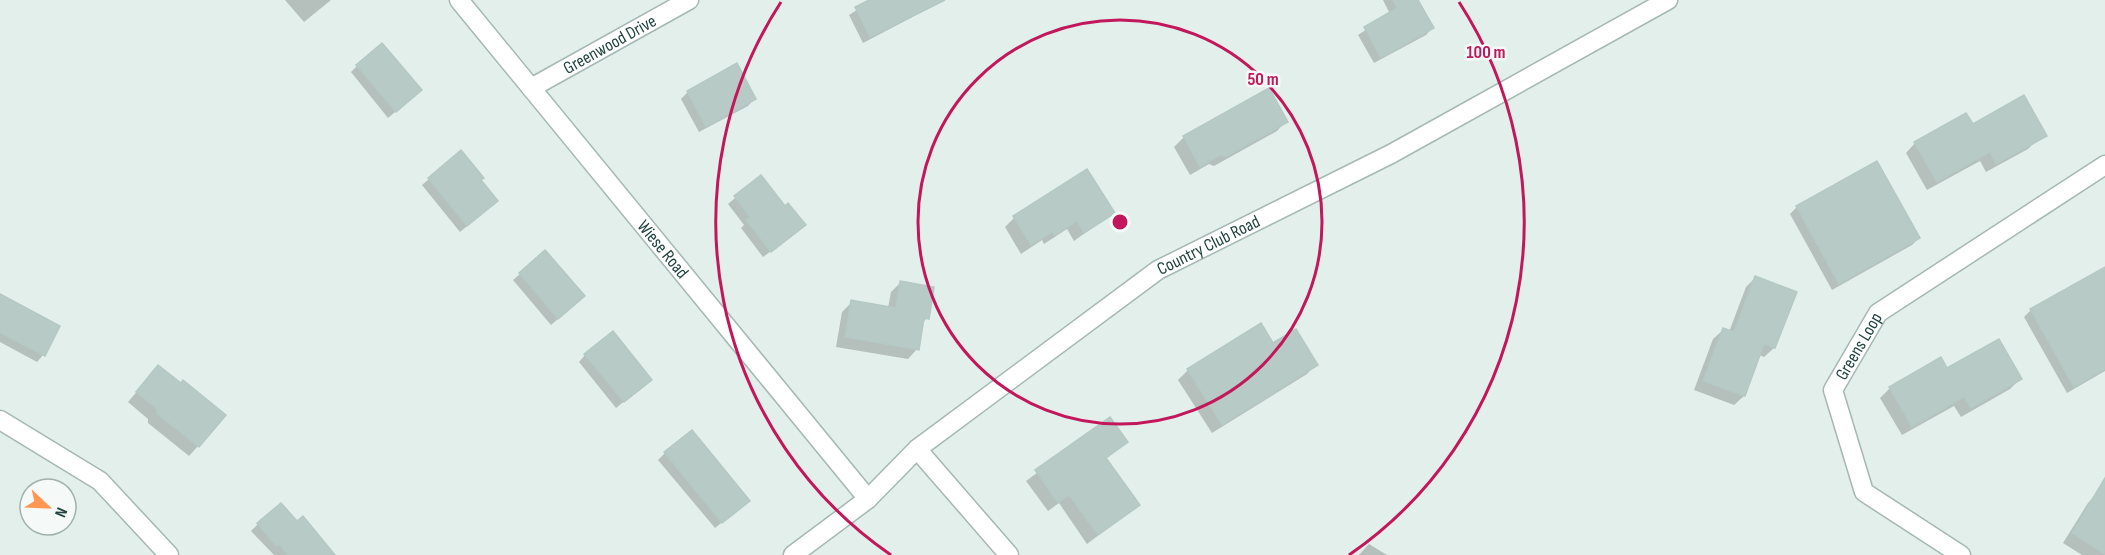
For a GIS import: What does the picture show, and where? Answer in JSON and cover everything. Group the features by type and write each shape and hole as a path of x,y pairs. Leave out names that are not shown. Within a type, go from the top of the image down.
{"street":[{"name":"Wiese Road","path":"459,0 868,499"},
{"name":"Greenwood Drive","path":"531,88 689,0"},
{"name":"Country Club Road","path":"793,555 868,499 918,449 1158,270 1391,154 1668,0"},
{"name":"Greens Loop","path":"1961,555 1864,492 1833,390 1878,313 2105,165"},
{"path":"0,420 100,481 169,555"},
{"path":"918,449 1009,555"}],"building":[{"path":"869,0 945,0 870,37 855,7"},
{"path":"1393,0 1418,0 1434,28 1381,58 1364,27 1397,8"},
{"path":"382,43 422,90 396,112 356,65"},
{"path":"737,63 756,99 706,127 687,91"},
{"path":"1269,88 1288,122 1225,157 1220,155 1200,167 1183,136"},
{"path":"2024,95 2047,136 1996,164 1990,152 1937,182 1914,142 1966,113 1973,124"},
{"path":"461,150 484,178 481,180 498,201 467,226 428,178"},
{"path":"1877,161 1920,238 1839,284 1796,206"},
{"path":"1087,169 1115,213 1084,233 1077,221 1055,235 1052,232 1031,245 1013,216"},
{"path":"761,175 785,206 788,203 806,225 771,252 746,220 750,217 734,196"},
{"path":"545,250 585,296 558,319 519,273"},
{"path":"2105,267 2105,369 2074,387 2030,309"},
{"path":"1755,276 1797,292 1775,348 1764,344 1745,396 1703,381 1723,328 1734,332"},
{"path":"900,281 934,287 929,319 924,318 919,350 845,337 851,300 896,308"},
{"path":"0,294 60,326 45,356 0,333"},
{"path":"1261,323 1273,343 1296,329 1318,365 1222,425 1187,369"},
{"path":"613,331 652,380 624,402 584,354"},
{"path":"1999,339 2022,379 1971,408 1964,397 1912,427 1889,387 1941,357 1947,368"},
{"path":"158,365 181,383 183,380 226,415 199,447 157,414 157,409 136,392"},
{"path":"1110,417 1128,442 1106,458 1140,505 1098,535 1069,495 1058,503 1035,470"},
{"path":"692,430 750,501 722,523 664,452"},
{"path":"2105,478 2105,554 2072,533"},
{"path":"281,503 297,521 303,516 335,555 288,555 279,544 276,546 257,523"}]}
